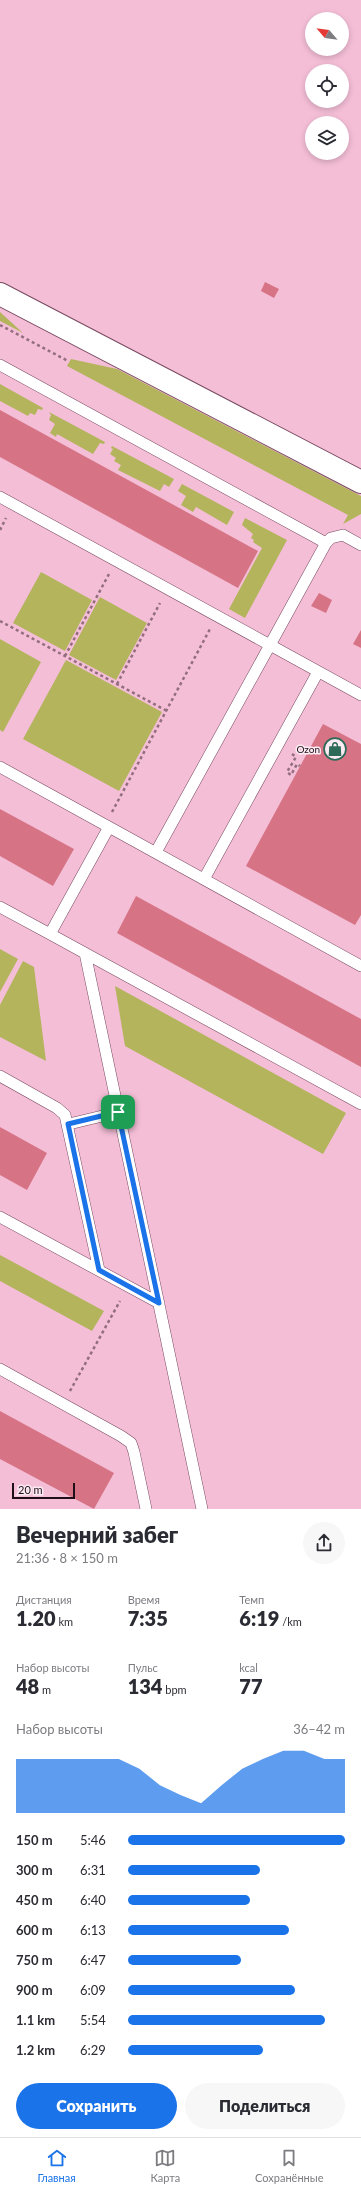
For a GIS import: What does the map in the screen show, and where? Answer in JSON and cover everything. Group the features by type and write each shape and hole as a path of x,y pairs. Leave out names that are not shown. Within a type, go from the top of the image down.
{"street":[{"path":"0,294 361,482"}],"lane":[{"path":"0,364 326,543"},
{"path":"0,497 361,695"},
{"path":"156,852 326,543 331,538 343,535 361,545"},
{"path":"204,879 318,672"},
{"path":"0,767 361,966"},
{"path":"50,934 107,826"},
{"path":"0,906 361,1104"},
{"path":"85,953 202,1509"},
{"path":"0,1076 57,1108 65,1115 99,1270"},
{"path":"68,1124 118,1112"},
{"path":"0,1216 159,1303"},
{"path":"0,1369 122,1436 131,1443 146,1509"}],"path":[{"path":"0,326 68,361"},
{"path":"65,656 116,560"},
{"path":"117,684 168,589"},
{"path":"107,826 217,616"},
{"path":"0,621 167,710"},
{"path":"296,757 287,772 292,775 297,764 300,766"},
{"path":"63,1404 128,1286"}],"shaded area":[{"path":"0,312 23,333 0,321"},
{"path":"71,359 117,369 361,496 361,514 343,524 348,515 67,366"},
{"path":"0,384 43,408 42,410 38,409 35,415 30,413 28,416 0,401"},
{"path":"49,412 105,442 104,444 100,443 93,454 57,434 56,437 50,433 55,424 49,420 51,415"},
{"path":"112,446 174,479 169,487 164,484 160,491 118,470 121,465 114,461 116,458 110,454 113,449 111,448"},
{"path":"182,484 234,512 227,525 196,507 193,512 181,505 186,496 178,491"},
{"path":"245,518 287,540 245,618 229,609 262,548 253,542 254,540 251,538 253,534 242,525"},
{"path":"41,572 92,600 65,651 13,623"},
{"path":"100,597 147,623 116,680 69,655"},
{"path":"0,639 41,662 3,732 0,730"},
{"path":"66,660 162,712 119,791 23,739"},
{"path":"0,949 18,959 0,992"},
{"path":"23,961 34,967 46,1061 0,1037 0,1005"},
{"path":"115,986 346,1113 323,1154 125,1046"},
{"path":"0,1255 104,1311 92,1331 0,1281"}],"building":[{"path":"265,282 279,289 274,298 261,291"},
{"path":"0,410 258,551 238,588 0,457"},
{"path":"319,593 332,600 326,613 311,606"},
{"path":"361,630 361,648 353,644"},
{"path":"323,724 361,744 361,915 355,925 246,866"},
{"path":"0,809 74,849 53,886 0,856"},
{"path":"136,896 361,1019 361,1067 117,933"},
{"path":"0,1127 47,1153 27,1190 0,1175"},
{"path":"0,1411 114,1473 94,1509 0,1459"}],"place":[{"name":"Ozon","path":"335,749"}],"route":[{"path":"118,1112 159,1303 99,1270 68,1124 118,1112"}]}
